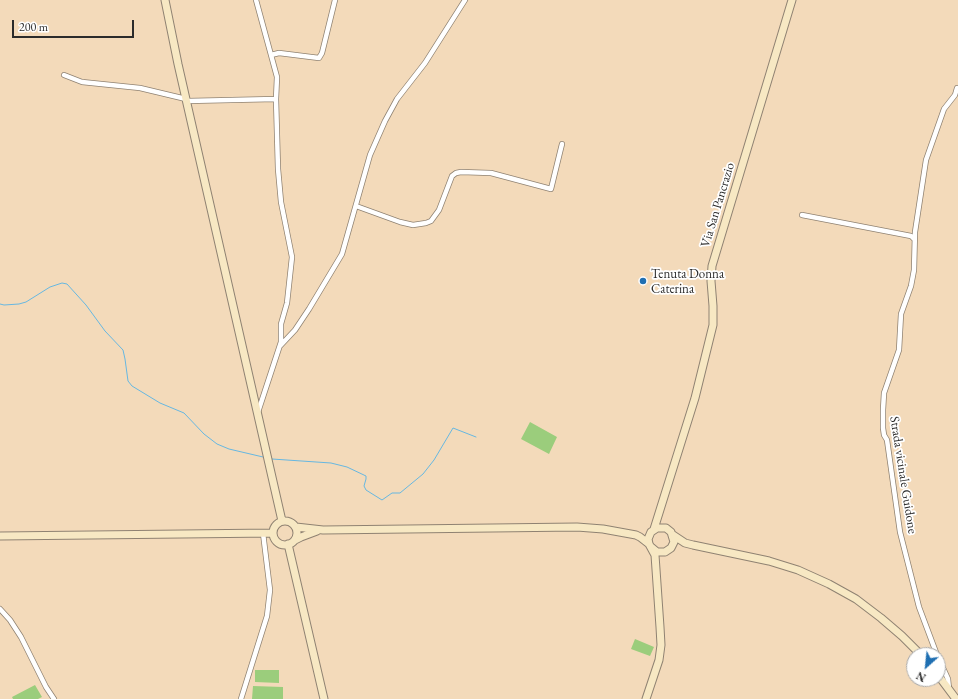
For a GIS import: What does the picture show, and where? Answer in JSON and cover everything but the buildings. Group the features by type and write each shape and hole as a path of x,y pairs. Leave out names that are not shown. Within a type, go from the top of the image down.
{"main road":[{"path":"165,0 282,521"},
{"name":"Via San Pancrazio","path":"653,530 695,398 712,325 712,266 792,0"},
{"path":"659,512 659,519 663,527 669,530 681,541 693,545 769,561 798,570 829,584 856,599 881,618 913,647"},
{"path":"323,530 301,536 291,542 281,544 276,540 273,533 275,527 282,521 290,522 296,527 323,530 577,527 623,533 640,537 657,552 678,546 693,545"},
{"path":"296,527 297,534 291,542 324,699"},
{"path":"623,533 630,531 642,533 663,527"},
{"path":"646,699 659,660 661,645 655,556 648,539 653,530"},
{"path":"0,536 273,533"},
{"path":"655,564 674,542 673,535"},
{"path":"946,685 956,699"}],"street":[{"path":"256,0 277,77 276,99 278,169 281,202 292,257 287,303 281,324 280,347 258,412"},
{"path":"271,55 279,53 319,58 322,53 334,0"},
{"path":"280,347 296,330 342,254 370,155 385,121 397,99 425,63 465,0"},
{"path":"64,74 82,82 140,88 187,100 276,99"},
{"name":"Strada vicinale Guidone","path":"935,647 919,606 900,532 883,428 884,393 899,350 902,314 914,270 916,247 914,239 926,160 944,110 955,95 957,88"},
{"path":"356,206 400,222 413,225 426,223 431,221 439,210 452,176 461,172 491,173 551,189 562,144"},
{"path":"802,215 911,236 914,239"},
{"path":"241,699 267,616 270,590 263,533"},
{"path":"0,609 10,620 21,638 46,687 54,699"},
{"name":"Strada vicinale Guidone","path":"946,674 949,689"}],"green space":[{"path":"530,422 557,437 549,454 521,439"},
{"path":"635,639 654,647 650,656 631,649"},
{"path":"255,670 279,670 279,683 255,682"},
{"path":"35,685 42,697 38,699 13,699 12,697"},
{"path":"253,686 283,687 283,699 252,699"}],"waterway":[{"path":"0,304 19,304 26,302 50,287 62,283 67,284 86,305 105,331 123,350 128,381 132,386 160,403 184,413 204,434 217,444 229,449 263,457"},
{"path":"272,459 331,463 347,467 366,476 364,486 366,490 382,500 392,493 400,493 423,474 434,460 453,428 476,437"}],"place":[{"name":"Tenuta Donna Caterina","path":"643,281"}]}
